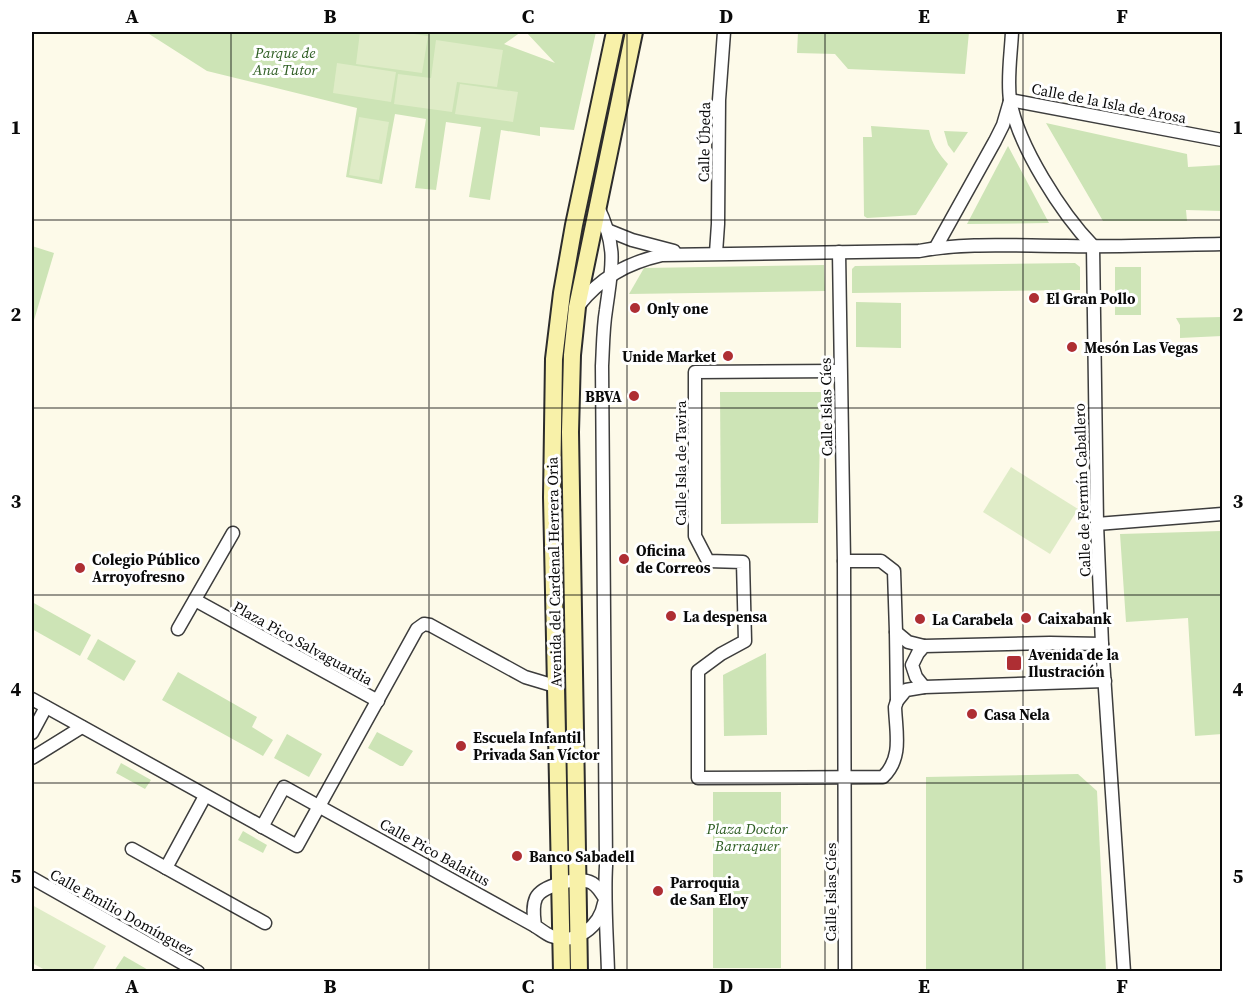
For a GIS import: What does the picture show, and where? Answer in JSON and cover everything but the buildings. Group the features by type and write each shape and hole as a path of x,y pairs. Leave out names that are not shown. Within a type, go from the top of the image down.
{"main road":[{"name":"Avenida del Cardenal Herrera Oria","path":"562,972 555,686 553,381 557,324 568,261 615,32"},
{"name":"Avenida del Cardenal Herrera Oria","path":"579,972 570,432 572,356 577,307 589,240 634,32"}],"street":[{"name":"Calle Úbeda","path":"716,253 719,100 724,32"},
{"path":"1012,32 1010,100 1024,146 1076,228 1093,246"},
{"name":"Calle de la Isla de Arosa","path":"936,247 995,141 1003,125 1010,100 1222,140"},
{"path":"597,205 612,251 612,273 605,320 602,366 606,866 604,899 603,909 592,927 579,937 552,936 535,926 534,905 537,895 546,888 578,880 593,884 604,899 608,972"},
{"path":"568,261 579,246 607,230"},
{"path":"607,230 625,238 681,253"},
{"path":"577,307 588,293 612,273 654,257 681,253 919,251 936,247 1222,244"},
{"name":"Calle de Fermín Caballero","path":"1093,246 1097,524 1102,644 1124,972"},
{"name":"Calle Islas Cíes","path":"839,252 844,561 845,972"},
{"path":"610,292 625,267"},
{"name":"Calle Isla de Tavira","path":"840,371 695,372 695,536 708,561 743,562 745,641 721,654 698,671 698,778 845,777"},
{"path":"1097,524 1222,514"},
{"path":"178,629 233,533"},
{"path":"844,561 881,561 894,572 897,700 895,708 897,759 890,771 883,777 845,777"},
{"name":"Plaza Pico Salvaguardia","path":"195,600 378,701 417,629 424,624 430,625 525,677 555,686"},
{"path":"896,633 908,642 924,646 1102,644"},
{"path":"924,646 912,665 916,677 924,687"},
{"path":"897,700 906,690 924,687 1105,681"},
{"path":"32,699 297,846 378,701"},
{"path":"32,733 46,707"},
{"path":"32,758 82,727"},
{"name":"Calle Pico Balaitus","path":"262,827 284,787 535,926"},
{"path":"166,868 205,796"},
{"path":"132,849 265,922"},
{"name":"Calle Emilio Domínguez","path":"32,878 198,972"},
{"path":"598,972 607,947"}],"green space":[{"name":"Parque de Ana Tutor","path":"146,32 521,32 504,44 555,63 526,32 596,32 574,130 540,127 540,136 501,130 490,200 469,197 481,127 446,122 436,190 415,188 426,119 395,114 382,184 346,177 357,108 207,71"},
{"path":"360,32 400,32 428,36 422,73 356,64"},
{"path":"798,32 969,32 965,74 848,69 835,54 797,53"},
{"path":"436,40 503,50 497,87 457,82 452,112 394,104 398,74 431,78"},
{"path":"337,63 396,72 391,102 333,93"},
{"path":"460,84 518,92 513,122 455,114"},
{"path":"359,117 389,122 379,180 349,175"},
{"path":"1046,123 1187,154 1188,167 1222,165 1222,211 1186,210 1187,221 1103,221"},
{"path":"871,126 929,130 936,148 948,164 916,215 867,218 864,216 863,137 872,137"},
{"path":"944,131 968,132 954,153 948,145"},
{"path":"1008,146 1049,223 967,224"},
{"path":"32,246 54,253 32,327"},
{"path":"1075,263 1080,267 1080,290 852,293 852,269 855,266"},
{"path":"824,265 825,291 629,294 644,268"},
{"path":"1115,267 1141,267 1141,315 1115,315"},
{"path":"856,302 901,303 901,348 856,347"},
{"path":"1222,317 1222,336 1180,338 1180,325 1176,318"},
{"path":"720,392 821,392 818,523 721,524"},
{"path":"1011,467 1078,509 1050,554 983,512"},
{"path":"1222,531 1222,734 1195,736 1188,618 1126,622 1120,534"},
{"path":"32,602 91,635 80,656 32,629"},
{"path":"98,639 136,661 124,681 87,659"},
{"path":"766,653 767,735 724,736 723,675"},
{"path":"178,672 257,717 252,727 273,740 263,756 162,700"},
{"path":"377,732 413,751 403,766 368,748"},
{"path":"287,734 322,754 309,777 274,758"},
{"path":"121,763 151,780 145,789 116,773"},
{"path":"1078,774 1097,791 1106,971 926,971 926,777"},
{"name":"Plaza Doctor Barraquer","path":"713,792 781,792 781,968 713,968"},
{"path":"243,831 267,845 263,853 238,840"},
{"path":"32,905 106,946 92,971 47,971 32,963"},
{"path":"124,956 150,971 114,971"}],"place":[{"name":"El Gran Pollo","path":"1034,298"},
{"name":"Only one","path":"635,308"},
{"name":"Mesón Las Vegas","path":"1072,347"},
{"name":"Unide Market","path":"728,356"},
{"name":"BBVA","path":"634,396"},
{"name":"Oficina de Correos","path":"624,559"},
{"name":"Colegio Público Arroyofresno","path":"80,568"},
{"name":"La despensa","path":"671,616"},
{"name":"Caixabank","path":"1026,618"},
{"name":"La Carabela","path":"920,619"},
{"name":"Avenida de la Ilustración","path":"1014,663"},
{"name":"Casa Nela","path":"972,714"},
{"name":"Escuela Infantil Privada San Víctor","path":"461,746"},
{"name":"Banco Sabadell","path":"517,856"},
{"name":"Parroquia de San Eloy","path":"658,891"}]}
